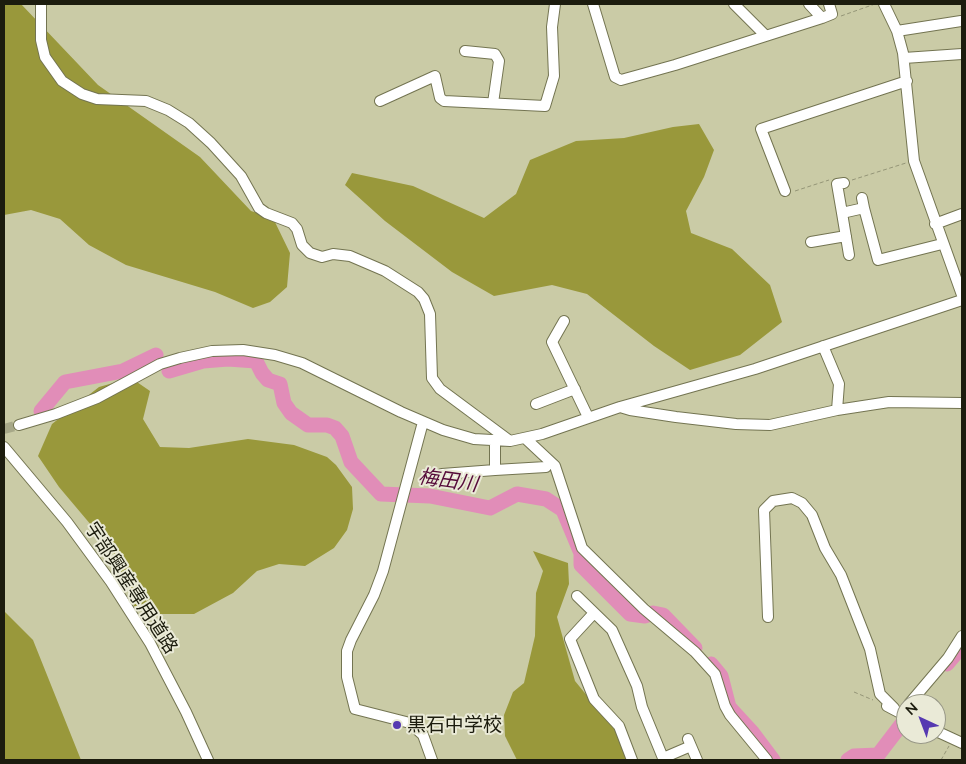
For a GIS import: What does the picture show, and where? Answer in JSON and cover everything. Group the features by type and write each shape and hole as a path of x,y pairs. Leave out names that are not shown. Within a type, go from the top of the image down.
{"street":[{"path":"41,4 41,40 45,57 62,81 82,94 89,96 146,101 168,110 189,123 211,143 241,176 260,208 266,213 292,223 297,229 302,245 310,253 322,257 333,254 350,256 385,271 418,292 428,306 431,319 432,378 440,388 510,441"},
{"path":"380,102 436,76 440,98 444,102 545,106 554,76 552,27 555,4"},
{"path":"593,4 615,77 621,80 822,18 832,14 829,4"},
{"path":"734,4 766,36"},
{"path":"809,4 822,18"},
{"path":"884,4 897,32 904,58 914,161 942,244 962,295"},
{"path":"897,32 960,21"},
{"path":"465,51 495,54 499,61 494,103"},
{"path":"904,58 962,54"},
{"path":"786,191 761,130 907,81"},
{"path":"844,183 837,184 849,255"},
{"path":"842,213 863,203 878,260 942,244"},
{"path":"935,224 962,214"},
{"path":"811,242 846,236"},
{"path":"19,425 56,414 97,398 160,364 195,354 227,350 260,352 302,363 423,422 474,439 510,441 525,438 620,407 755,369 962,300"},
{"path":"564,321 552,342 588,417"},
{"path":"823,346 839,384 837,410"},
{"path":"536,404 575,389"},
{"path":"620,407 652,414 745,424 770,424 837,410 889,402 962,403"},
{"path":"423,422 383,572 347,651 347,677 355,709 410,723 423,735 432,760"},
{"path":"525,438 555,466 582,548 651,614 695,652 715,674 725,706 730,715 767,760"},
{"path":"495,441 495,470"},
{"name":"宇部興産専用道路","path":"4,448 67,522 111,582 150,643 186,712 208,760"},
{"path":"442,474 546,467"},
{"path":"768,617 764,510 774,501 792,498 802,503 812,514 825,548 841,574 870,649 880,694 896,708"},
{"path":"577,596 612,630 637,686 642,707 660,759 689,743 697,760"},
{"path":"594,613 570,639 594,699 608,711 619,726 632,760"},
{"path":"918,694 948,658 962,636"},
{"path":"946,736 962,744"}],"path":[{"path":"854,692 896,709"},
{"path":"941,760 952,739"}],"shaded area":[{"path":"4,4 21,4 98,85 200,157 251,211 273,218 290,253 287,287 270,302 253,308 215,292 126,265 89,245 60,219 31,210 4,215"},
{"path":"699,124 714,150 704,177 686,211 691,233 732,249 770,285 782,322 740,355 690,370 654,346 587,294 552,285 494,296 452,272 385,221 345,185 352,173 413,186 484,218 516,194 530,160 576,141 624,138 673,127"},
{"path":"131,378 150,391 143,419 160,447 189,448 248,439 294,445 327,457 336,465 352,487 353,509 347,530 334,548 305,566 279,564 257,571 233,593 194,614 153,614 134,606 113,551 59,487 38,456 52,424 99,387"},
{"path":"533,551 568,563 569,584 557,617 575,681 615,730 629,760 517,760 505,736 504,715 513,692 524,683 535,636 536,593 543,571"},
{"path":"4,611 33,640 81,760 4,760"}],"waterway":[{"name":"梅田川","path":"41,411 65,382 123,371 156,355"},
{"name":"梅田川","path":"169,371 203,361 228,359 256,361 268,380 280,384 284,403 291,413 308,425 327,425 335,428 342,436 351,462 381,494 430,496 490,508 517,494 546,499 563,510 581,553 581,565 630,614 645,616 653,613 663,615 695,648"},
{"name":"梅田川","path":"947,664 962,646"},
{"name":"梅田川","path":"711,664 721,676 729,707 752,732 773,760"},
{"name":"梅田川","path":"848,760 854,756 878,755 896,731"}],"tunnel":[{"path":"4,429 19,425"}],"place":[{"name":"黒石中学校","path":"397,725"}]}
